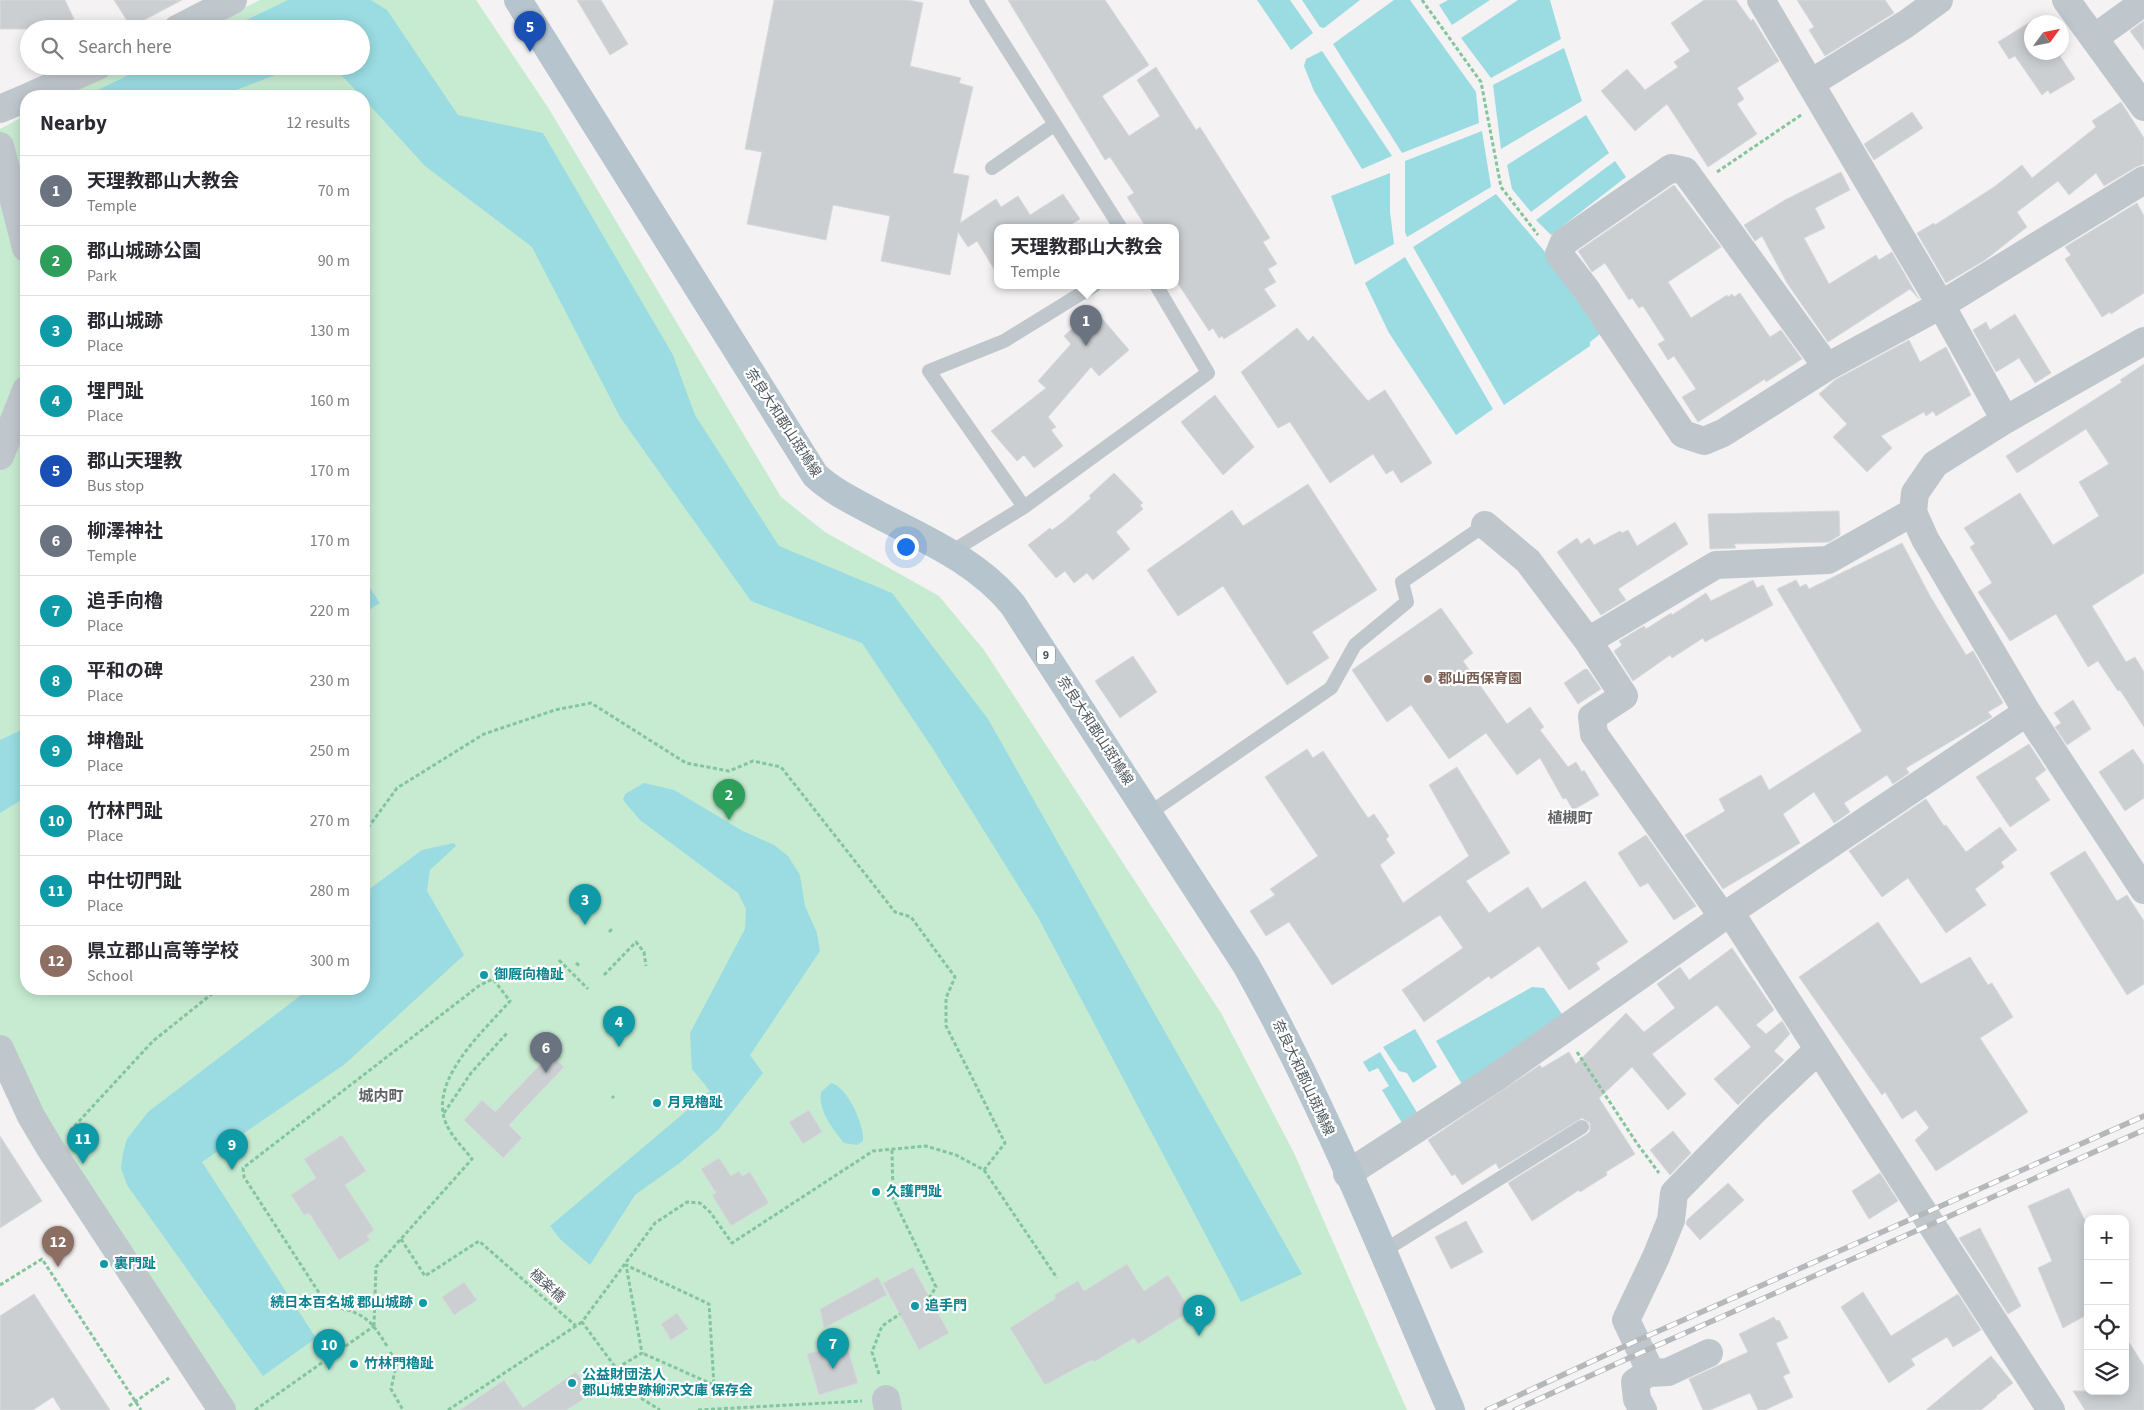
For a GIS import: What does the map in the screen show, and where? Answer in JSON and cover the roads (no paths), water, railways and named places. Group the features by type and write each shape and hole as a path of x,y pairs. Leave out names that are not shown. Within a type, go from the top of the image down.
{"main road":[{"name":"奈良大和郡山斑鳩線","path":"518,0 815,475 840,495 951,552 986,577 1013,605 1262,994 1300,1067 1451,1410"}],"street":[{"path":"194,20 233,0"},
{"path":"1761,0 1941,305 2005,420"},
{"path":"1816,92 1939,0"},
{"path":"2066,0 2144,107"},
{"path":"2094,38 2144,2"},
{"path":"44,90 78,75"},
{"path":"0,110 20,101"},
{"path":"0,146 20,224"},
{"path":"1827,367 1685,171 1671,168 1564,242 1559,254 1586,289 1683,434 1704,441 1723,433 1827,367 1941,305 2144,180"},
{"path":"2144,341 2005,420 1935,464 1915,493 1913,512 1926,539 2027,712 2144,890"},
{"path":"0,456 20,405"},
{"path":"1588,641 1716,565 1828,560 1913,512"},
{"path":"1485,525 1528,561 1588,641 1624,696 1592,717 1594,734 1726,915 1818,1050 2050,1410"},
{"path":"1348,1174 1495,1078 1726,915 2027,712"},
{"path":"0,1049 31,1116 50,1148 190,1364 222,1410"},
{"path":"1648,1373 1646,1362 1626,1320 1656,1258 1671,1220 1674,1193 1818,1050"},
{"path":"1643,1410 1637,1399 1635,1382 1648,1373 1668,1372 1709,1353"}],"lane":[{"path":"976,0 1118,224"},
{"path":"992,168 1054,125"},
{"path":"1024,507 929,371 1004,341 1088,289"},
{"path":"951,552 1024,507 1208,373 1158,289"},
{"path":"1148,814 1331,688 1354,644 1407,602 1402,582 1485,525"},
{"path":"1382,1252 1582,1127"}],"water":[{"path":"288,0 371,0 387,10 458,115 543,133 673,355 695,415 779,546 892,593 988,719 1302,1274 1241,1302 1039,919 933,749 862,643 751,601 620,417 532,247 425,166 370,106 370,90 355,90 341,75 370,75 370,20 246,20"},
{"path":"1257,0 1290,0 1313,33 1291,50"},
{"path":"1302,0 1360,0 1324,28 1320,27"},
{"path":"1394,0 1410,0 1476,92 1479,123 1402,153 1333,44"},
{"path":"1448,0 1490,0 1452,25 1439,5"},
{"path":"1518,0 1550,0 1561,39 1491,78 1461,38"},
{"path":"1564,48 1582,101 1501,149 1493,85"},
{"path":"1322,51 1392,156 1362,169 1314,91 1304,66 1306,59"},
{"path":"129,75 275,75 236,90 98,90"},
{"path":"1586,115 1609,153 1531,212 1512,189 1507,165"},
{"path":"1482,131 1491,187 1407,237 1405,232 1405,161"},
{"path":"1615,161 1626,177 1551,235 1536,220"},
{"path":"1390,173 1390,212 1394,244 1355,265 1331,196"},
{"path":"1496,194 1562,272 1604,331 1590,342 1590,346 1504,405 1413,247"},
{"path":"1405,257 1493,409 1456,435 1389,333 1365,283"},
{"path":"370,588 380,603 370,609"},
{"path":"20,731 20,801 0,813 0,740"},
{"path":"644,783 674,790 741,830 774,845 788,856 800,875 805,906 817,933 820,951 750,1055 763,1073 718,1130 681,1162 635,1195 590,1265 560,1239 550,1226 710,1091 692,1069 690,1033 745,929 746,909 738,893 640,820 623,800 625,794"},
{"path":"454,843 456,846 430,870 427,891 464,955 345,1064 202,1162 316,1338 263,1376 127,1185 121,1168 127,1139 148,1112 301,995 370,995 370,889 422,850"},
{"path":"1532,987 1544,988 1562,1014 1463,1086 1436,1041"},
{"path":"1415,1029 1437,1067 1413,1083 1407,1073 1399,1071 1383,1047"},
{"path":"1380,1052 1418,1114 1402,1123 1382,1090 1389,1086 1378,1068 1369,1072 1363,1062"},
{"path":"831,1083 843,1091 854,1107 863,1134 863,1141 857,1145 844,1143 824,1113 821,1092"}],"railway":[{"path":"1487,1410 1636,1341 2144,1116"},
{"path":"1515,1410 2144,1130"}],"place":[{"name":"郡山天理教","path":"530,52"},
{"name":"天理教郡山大教会","path":"1086,346"},
{"name":"郡山西保育園","path":"1428,679"},
{"name":"郡山城跡公園","path":"729,820"},
{"name":"郡山城跡","path":"585,925"},
{"name":"御厩向櫓趾","path":"484,975"},
{"name":"埋門趾","path":"619,1047"},
{"name":"柳澤神社","path":"546,1073"},
{"name":"月見櫓趾","path":"657,1103"},
{"name":"中仕切門趾","path":"83,1164"},
{"name":"坤櫓趾","path":"232,1170"},
{"name":"久護門趾","path":"876,1192"},
{"name":"裏門趾","path":"104,1264"},
{"name":"県立郡山高等学校","path":"58,1267"},
{"name":"続日本百名城 郡山城跡","path":"423,1303"},
{"name":"追手門","path":"915,1306"},
{"name":"平和の碑","path":"1199,1336"},
{"name":"竹林門櫓趾","path":"354,1364"},
{"name":"追手向櫓","path":"833,1369"},
{"name":"竹林門趾","path":"329,1370"},
{"name":"公益財団法人 郡山城史跡柳沢文庫 保存会","path":"572,1383"}],"district":[{"name":"植槻町","path":"1570,818"},
{"name":"城内町","path":"381,1096"}]}
